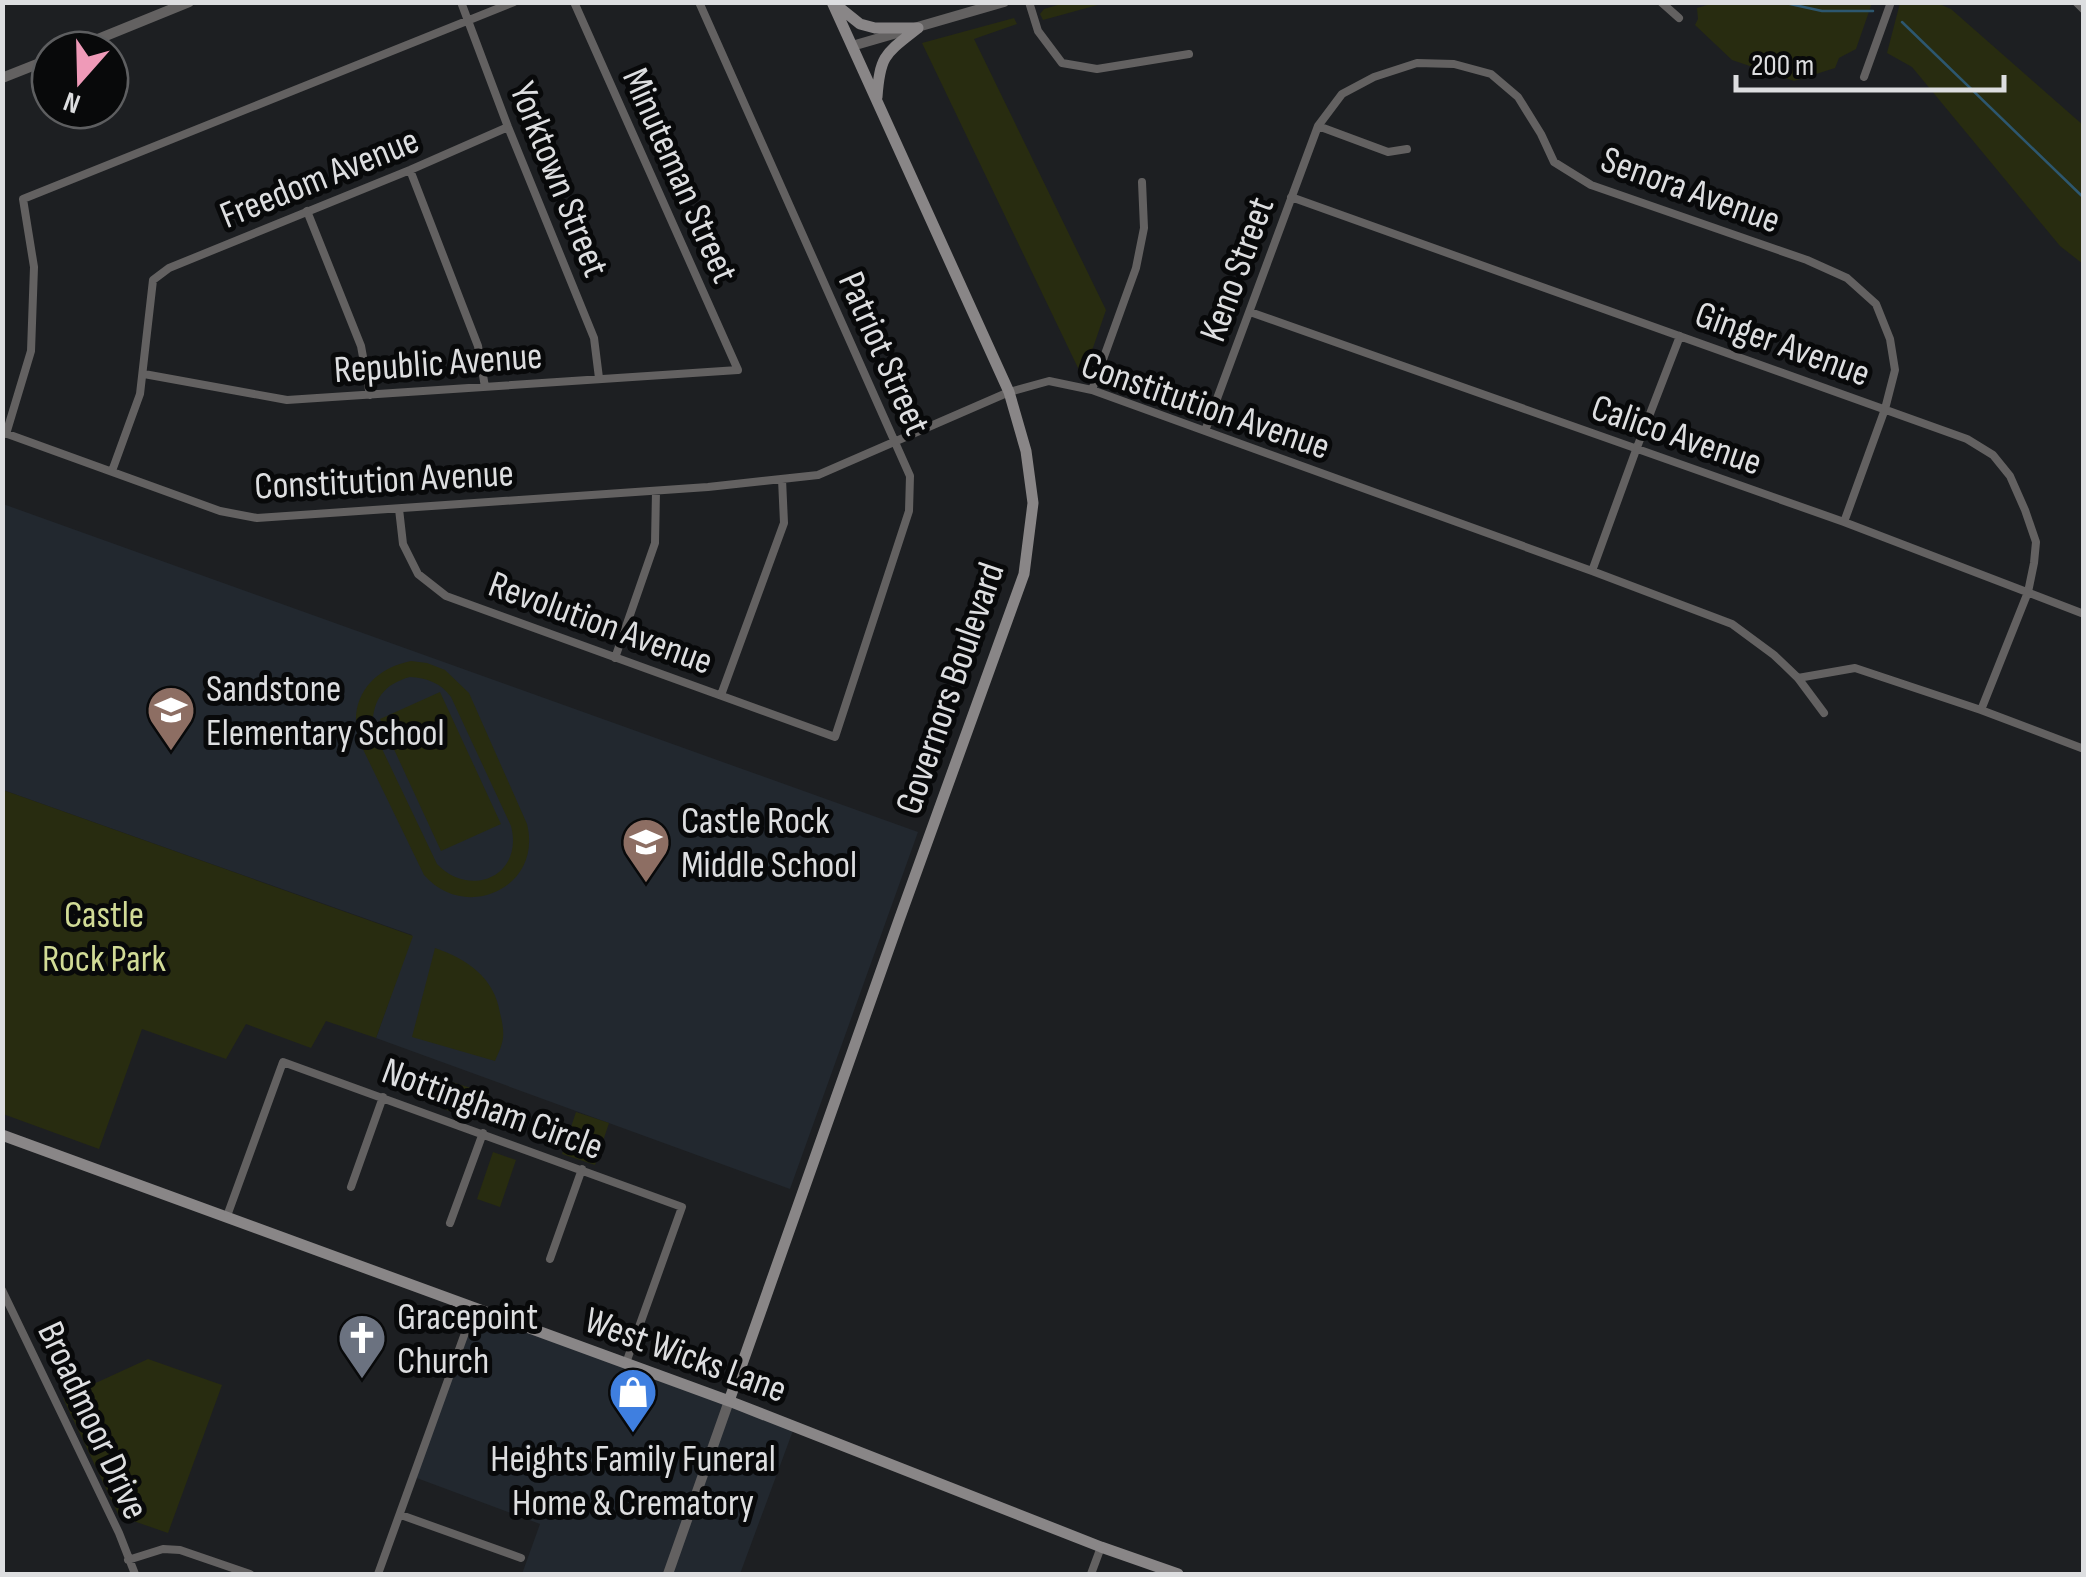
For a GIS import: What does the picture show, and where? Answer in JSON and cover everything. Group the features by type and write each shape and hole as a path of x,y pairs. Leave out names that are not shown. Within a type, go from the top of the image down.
{"main road":[{"path":"832,2 860,24 874,28 918,28"},
{"name":"Governors Boulevard","path":"730,1401 1024,574 1033,503 1026,451 1009,392 832,2"},
{"path":"876,100 880,65 918,28"},
{"name":"West Wicks Lane","path":"2,1136 730,1401 1178,1574"}],"street":[{"path":"114,30 161,8 189,2"},
{"name":"Yorktown Street","path":"461,2 594,338 599,378"},
{"path":"4,433 31,351 34,267 22,199 514,2"},
{"name":"Minuteman Street","path":"574,2 738,370"},
{"name":"Patriot Street","path":"700,2 910,476 909,511 835,737"},
{"path":"852,46 1004,2"},
{"path":"1029,2 1038,31 1062,64 1097,69 1189,54"},
{"path":"1661,2 1679,18"},
{"path":"1864,77 1891,2"},
{"path":"2076,2 2084,10"},
{"name":"Senora Avenue","path":"1318,126 1342,94 1374,77 1417,63 1454,64 1491,74 1518,98 1554,162 1591,185 1807,260 1847,278 1876,304 1890,339 1895,370 1844,522"},
{"path":"2,78 30,66"},
{"path":"1318,126 1388,152 1407,149"},
{"name":"Keno Street","path":"1205,431 1318,126"},
{"name":"Freedom Avenue","path":"144,374 153,280 168,268 508,127"},
{"path":"410,170 478,346 485,387"},
{"path":"1092,390 1136,268 1144,228 1142,182"},
{"name":"Ginger Avenue","path":"1291,197 1967,439 1993,455 2010,476 2036,542 2028,592 1981,710"},
{"path":"307,211 362,346 370,396"},
{"name":"Calico Avenue","path":"1250,312 1844,522 2084,614"},
{"path":"1592,571 1680,336"},
{"name":"Republic Avenue","path":"144,374 287,400 738,370"},
{"path":"112,471 144,374"},
{"name":"Constitution Avenue","path":"4,433 220,511 257,518 656,491 818,475 1009,392 1049,381 1092,390 1732,624 1798,678 1824,713"},
{"path":"721,695 784,523 782,480"},
{"path":"615,658 655,543 656,491"},
{"name":"Revolution Avenue","path":"398,509 403,544 418,574 446,596 835,737"},
{"path":"1798,678 1855,668 2084,750"},
{"name":"Nottingham Circle","path":"227,1216 283,1062 582,1169 682,1206 626,1363"},
{"path":"351,1187 383,1097"},
{"path":"450,1223 483,1133"},
{"path":"550,1259 582,1169"},
{"name":"Broadmoor Drive","path":"2,1290 135,1574"},
{"path":"378,1574 474,1308"},
{"path":"668,1574 730,1401"},
{"path":"402,1515 521,1558"},
{"path":"1090,1574 1101,1546"},
{"path":"128,1560 163,1549 180,1550 250,1574"}],"shaded area":[{"name":"Castle Rock Middle School","path":"3,504 918,832 790,1189 376,1038 412,935 3,790"},
{"path":"474,1308 795,1425 740,1574 522,1574 540,1524 414,1477"}],"green space":[{"path":"1068,2 1105,3 1043,20 1040,14 1044,9"},
{"path":"1714,3 1872,3 1856,49 1839,58 1835,68 1794,81 1732,60 1695,25 1697,8"},
{"path":"1900,3 1937,3 1951,9 2083,125 2083,264 2060,246 1912,67 1887,53"},
{"path":"1014,18 1017,24 974,39 1106,310 1086,368 1079,370 922,43"},
{"path":"411,661 445,670 469,693 527,824 529,846 524,865 513,880 497,891 479,897 460,896 441,889 424,875 359,741 356,712 360,700 374,679","holes":["410,677 428,680 451,697 511,826 510,858 491,877 464,880 437,864 373,730 374,711 381,696 393,684"]},
{"path":"440,692 501,824 441,851 380,719"},
{"name":"Castle Rock Park","path":"3,790 413,936 376,1038 326,1021 311,1048 246,1024 226,1059 142,1029 99,1149 3,1114"},
{"path":"435,948 468,964 492,989 503,1032 495,1061 412,1037"},
{"path":"449,1081 489,1094 480,1121 440,1108"},
{"path":"576,1112 609,1123 595,1165 562,1154"},
{"path":"493,1152 516,1160 500,1207 477,1199"},
{"path":"148,1359 222,1385 168,1533 119,1516 63,1398"}],"waterway":[{"path":"1781,2 1822,11 1873,11"},
{"path":"1902,22 2084,198"}],"place":[{"name":"Sandstone Elementary School","path":"171,752"},
{"name":"Castle Rock Middle School","path":"646,884"},
{"name":"Gracepoint Church","path":"362,1380"},
{"name":"Heights Family Funeral Home & Crematory","path":"633,1434"}]}
